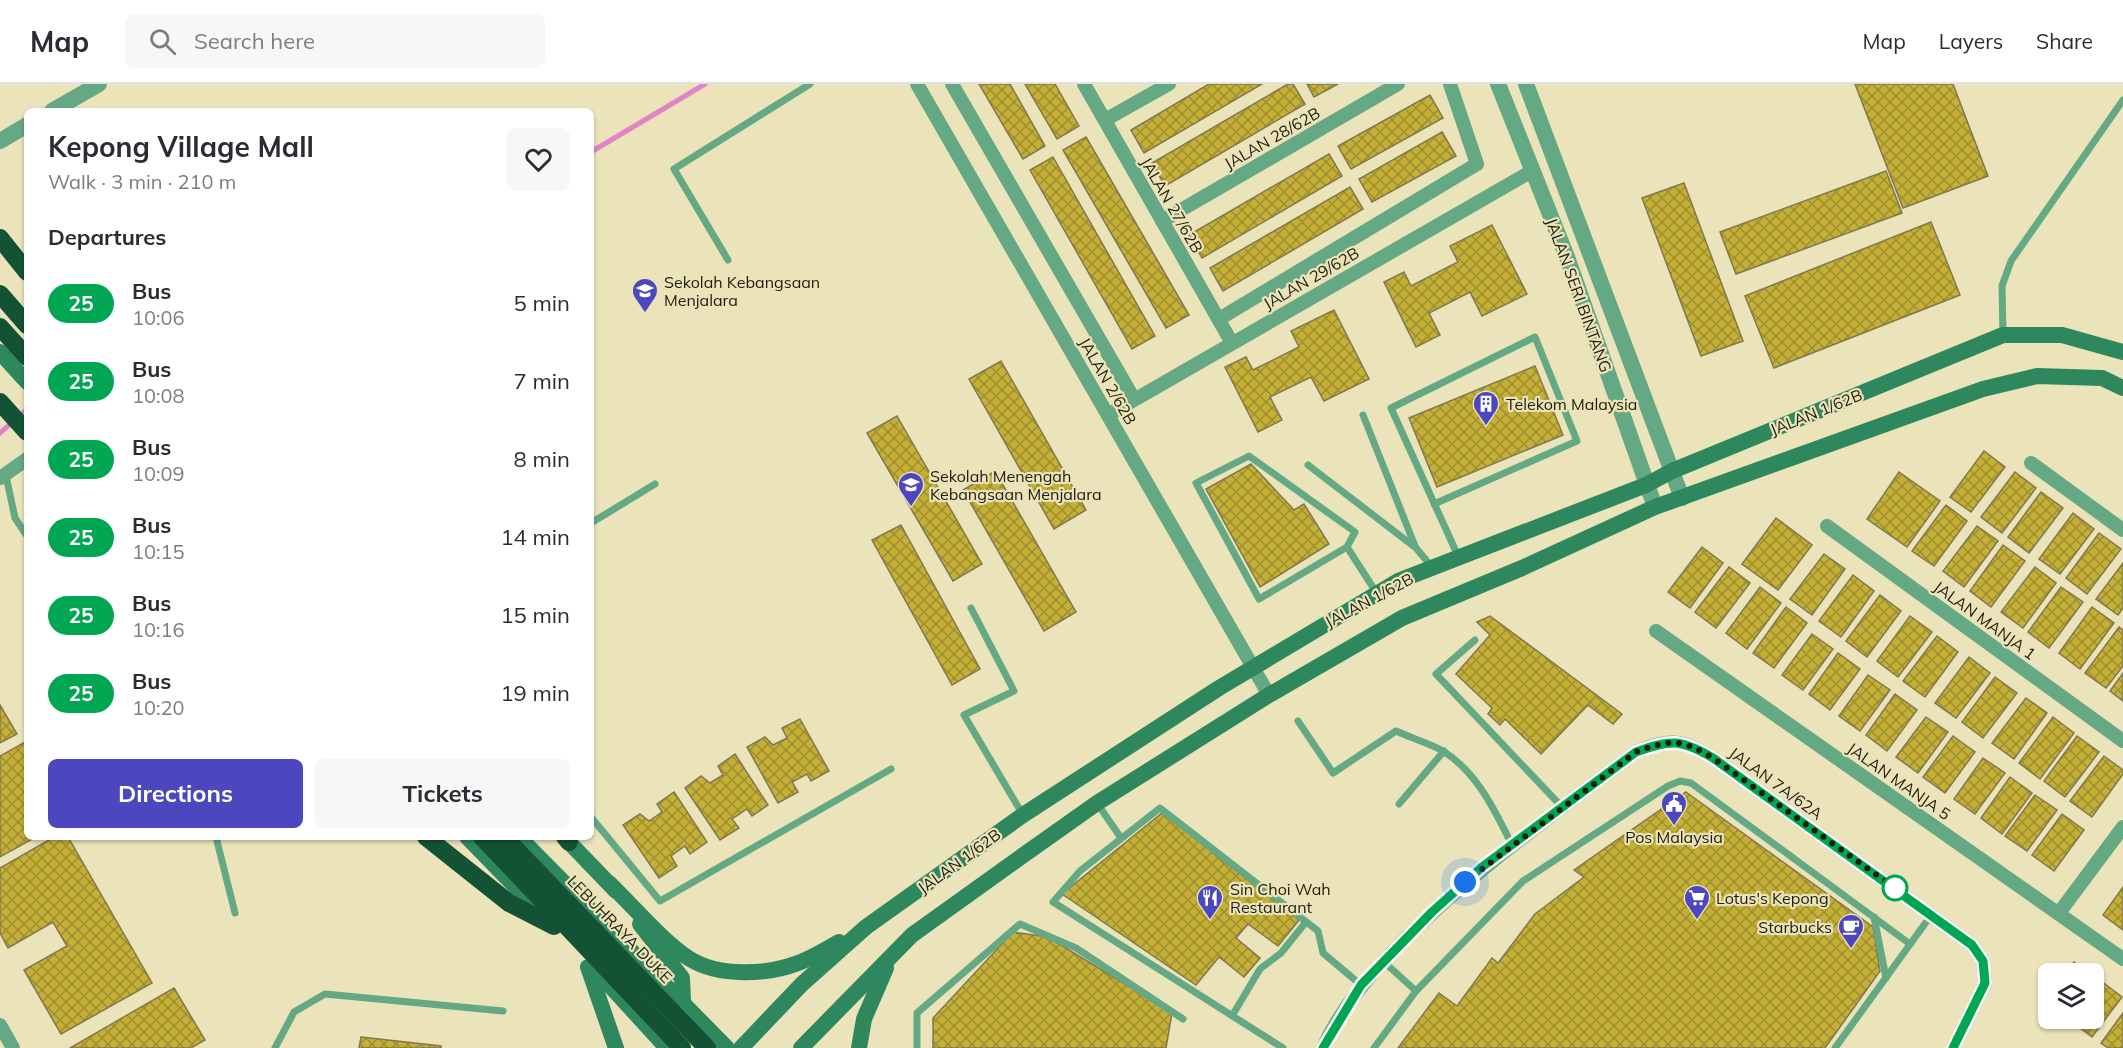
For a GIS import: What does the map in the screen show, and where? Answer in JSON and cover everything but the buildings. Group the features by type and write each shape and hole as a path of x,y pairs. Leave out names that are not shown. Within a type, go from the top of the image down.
{"highway":[{"path":"0,238 24,268"},
{"path":"0,294 24,322"},
{"path":"0,327 24,354"},
{"path":"0,402 24,429"},
{"path":"430,840 508,903 554,926"},
{"path":"485,840 681,1048"},
{"name":"LEBUHRAYA DUKE","path":"507,840 707,1048"}],"main road":[{"path":"0,283 24,310"},
{"name":"JALAN 1/62B","path":"741,1048 802,984 866,927 1023,815 1253,667 1376,592 1432,567 1646,484 1672,471 2003,335 2062,335 2123,352"},
{"path":"0,352 24,379"},
{"name":"JALAN 1/62B","path":"801,1048 897,949 1097,803 1269,695 1402,618 1522,568 1655,507 1983,389 2037,376 2102,378 2123,388"},
{"path":"471,840 585,958 667,1048"},
{"path":"522,840 727,1048"},
{"path":"567,840 690,959 723,970 765,970 786,967 866,927"},
{"path":"609,883 682,978 683,1002"},
{"path":"859,1048 871,1000 897,949"},
{"path":"585,958 616,1048"}],"street":[{"path":"57,108 99,84"},
{"name":"JALAN 2/62B","path":"917,84 1269,695"},
{"path":"952,84 1134,399"},
{"name":"JALAN 27/62B","path":"1084,84 1232,343"},
{"path":"1105,120 1169,84"},
{"name":"JALAN 28/62B","path":"1162,221 1398,84"},
{"name":"JALAN 29/62B","path":"1219,319 1477,164 1450,84"},
{"name":"JALAN SERI BINTANG","path":"1498,84 1567,257 1655,507"},
{"name":"JALAN SERI BINTANG","path":"1526,84 1682,498"},
{"path":"0,141 24,127"},
{"name":"JALAN 29/62B","path":"1108,415 1532,171"},
{"path":"3,477 24,461"},
{"path":"2031,463 2123,530"},
{"name":"JALAN MANJA 1","path":"1827,526 2123,741"},
{"name":"JALAN MANJA 5","path":"1656,631 2123,959"},
{"name":"JALAN 7A/62A","path":"1323,1048 1361,985 1383,961 1482,867 1636,752 1664,741 1692,745 1932,914 1972,945 1983,961 1985,983 1953,1048"},
{"path":"2059,913 2123,827"},
{"path":"0,1025 13,1048"}],"lane":[{"path":"728,260 674,168 810,84"},
{"path":"2003,335 2002,286 2011,261 2123,100"},
{"path":"1434,504 1577,441 1534,338 1391,408 1434,504 1459,557"},
{"path":"1363,415 1416,548"},
{"path":"1249,456 1355,532 1347,547 1259,599 1196,483 1249,456"},
{"path":"1308,465 1416,548 1432,567"},
{"path":"3,477 15,518 24,532"},
{"path":"594,521 655,484"},
{"path":"1347,547 1376,592"},
{"path":"971,608 1014,691 964,715 1023,815"},
{"path":"1475,640 1436,674 1562,807"},
{"path":"1298,721 1334,773 1396,731 1444,751 1473,777 1496,812 1512,845"},
{"path":"1399,804 1444,751"},
{"path":"594,821 660,901 891,769"},
{"path":"1374,1048 1416,991 1523,881 1668,786 1680,781 1691,783 1910,944"},
{"path":"1097,803 1121,838"},
{"path":"1282,1048 1053,902 1080,871 1160,808 1318,931 1323,952 1361,985"},
{"path":"217,840 235,913"},
{"path":"1835,1048 1932,914"},
{"path":"1874,917 1886,978"},
{"path":"1232,1017 1260,969 1281,953 1306,922"},
{"path":"917,1048 917,1013 1020,924 1076,948 1183,1019"},
{"path":"1383,961 1416,991"},
{"path":"275,1048 294,1012 325,994 503,1011"}],"waterway":[{"path":"594,150 705,84"},
{"path":"0,433 24,412"}],"bus line":[{"name":"25","path":"1323,1048 1361,985 1432,912 1482,867 1636,752 1664,741 1692,745 1713,758 1972,945 1983,961 1985,983 1979,1000 1953,1048"}],"place":[{"name":"Sekolah Kebangsaan Menjalara","path":"645,314"},
{"name":"Telekom Malaysia","path":"1486,427"},
{"name":"Sekolah Menengah Kebangsaan Menjalara","path":"911,508"},
{"name":"Pos Malaysia","path":"1674,827"},
{"name":"Sin Choi Wah Restaurant","path":"1210,921"},
{"name":"Lotus's Kepong","path":"1697,921"},
{"name":"Starbucks","path":"1851,950"}],"route":[{"path":"1465,882 1636,752 1664,741 1692,745 1713,758 1895,888"}]}
